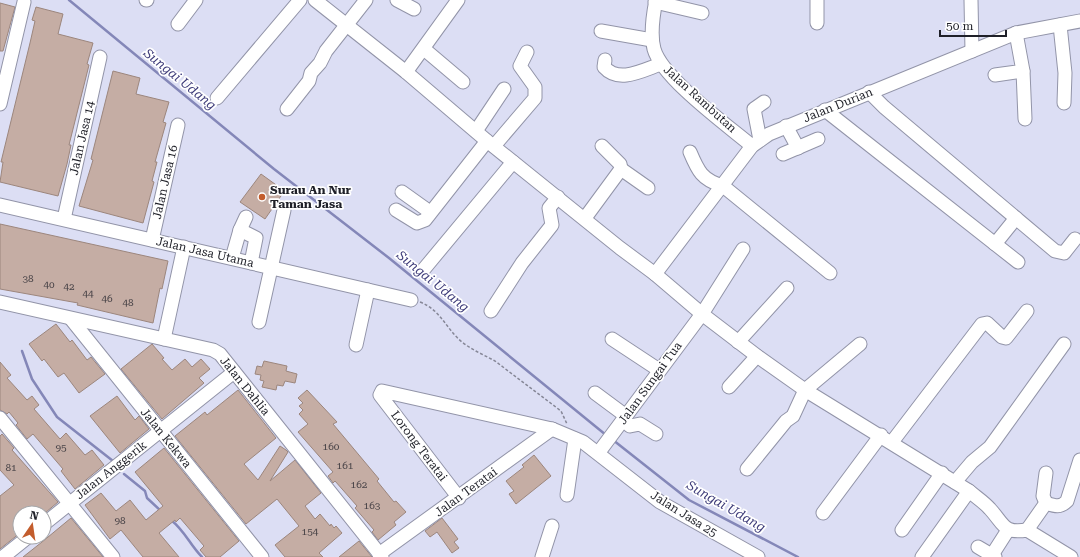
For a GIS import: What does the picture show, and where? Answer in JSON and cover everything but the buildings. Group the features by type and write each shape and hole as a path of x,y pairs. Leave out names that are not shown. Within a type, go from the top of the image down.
{"street":[{"path":"178,24 196,0"},
{"path":"217,98 300,0"},
{"path":"315,0 406,72 490,144 585,218 620,248 655,274 702,314 757,356 805,390 969,491 990,509 1002,525 1008,530 1015,532 1027,530 1071,557"},
{"path":"287,109 309,81 311,73 320,63 326,50 366,0"},
{"path":"397,0 414,9"},
{"path":"406,72 458,0"},
{"path":"817,0 817,23"},
{"path":"971,0 972,51"},
{"path":"656,1 677,3 702,13"},
{"name":"Jalan Rambutan","path":"656,1 652,40 654,50 661,64 675,80 756,143"},
{"path":"1,98 3,76 24,2"},
{"name":"Jalan Durian","path":"655,274 756,143 786,126 1016,33 1080,21"},
{"path":"1060,25 1065,73 1064,103"},
{"path":"601,31 652,40"},
{"path":"1016,33 1023,71 1025,119"},
{"path":"424,49 463,82"},
{"path":"396,210 417,223 425,220 430,212 490,144 535,98 535,87 520,66 527,52"},
{"name":"Jalan Jasa 14","path":"64,219 100,57"},
{"path":"605,60 604,67 609,73 617,76 625,76 661,64"},
{"path":"995,75 1023,71"},
{"path":"476,131 504,89"},
{"path":"869,92 884,107 1058,252 1064,253 1075,239"},
{"path":"756,143 754,109 764,102"},
{"path":"825,110 1018,262"},
{"name":"Jalan Jasa 16","path":"152,240 178,125"},
{"path":"786,126 798,148"},
{"path":"783,154 818,139"},
{"path":"602,146 620,164 621,169 648,188"},
{"path":"690,152 698,170 709,182 723,186 830,273"},
{"path":"424,268 513,162"},
{"path":"585,218 621,169"},
{"path":"402,192 430,212"},
{"path":"491,311 522,263 552,225 549,208 558,197"},
{"name":"Jalan Jasa Utama","path":"0,205 411,300"},
{"path":"259,322 270,267 284,210"},
{"path":"232,258 240,230 246,217"},
{"path":"995,244 1016,218"},
{"path":"240,230 256,238 251,263"},
{"path":"164,339 184,247"},
{"name":"Jalan Sungai Tua","path":"602,448 702,314 744,249"},
{"path":"738,342 787,288"},
{"path":"356,345 368,290"},
{"name":"Jalan Dahlia","path":"0,302 213,350 226,360 234,372 381,555"},
{"path":"823,513 982,324 987,323 1006,338 1027,311"},
{"name":"Jalan Kekwa","path":"71,319 262,557"},
{"path":"612,339 659,370"},
{"path":"747,470 786,421 793,416 805,390 860,344"},
{"path":"955,482 972,462 990,447 1064,344"},
{"path":"729,387 757,356"},
{"name":"Jalan Anggerik","path":"52,517 234,372"},
{"name":"Jalan Jasa 25","path":"380,395 382,391 386,390 552,429 602,448 660,502 758,557"},
{"path":"596,393 622,421 630,426 640,424 656,434"},
{"name":"Lorong Teratai","path":"380,395 459,498"},
{"path":"0,418 112,557"},
{"name":"Jalan Teratai","path":"381,555 552,429"},
{"path":"567,495 575,439"},
{"path":"1046,473 1043,496 1046,503 1056,507 1063,505 1067,501 1080,460"},
{"path":"902,530 942,473"},
{"path":"922,557 969,491"},
{"path":"1027,530 1046,503"},
{"path":"542,557 552,526"},
{"path":"978,547 994,556 1008,530"},
{"path":"3,557 18,545"}],"path":[{"path":"411,300 433,308 462,342 495,361 564,414 569,429 575,439"}],"waterway":[{"name":"Sungai Udang","path":"69,0 274,169 389,258 606,435"},
{"name":"Sungai Udang","path":"22,351 32,379 57,417 113,461"},
{"name":"Sungai Udang","path":"613,440 689,500 798,557"},
{"name":"Sungai Udang","path":"124,474 145,491 147,498 161,511"},
{"name":"Sungai Udang","path":"171,520 176,524 202,557"}],"place":[{"name":"Surau An Nur Taman Jasa","path":"262,197"}]}
